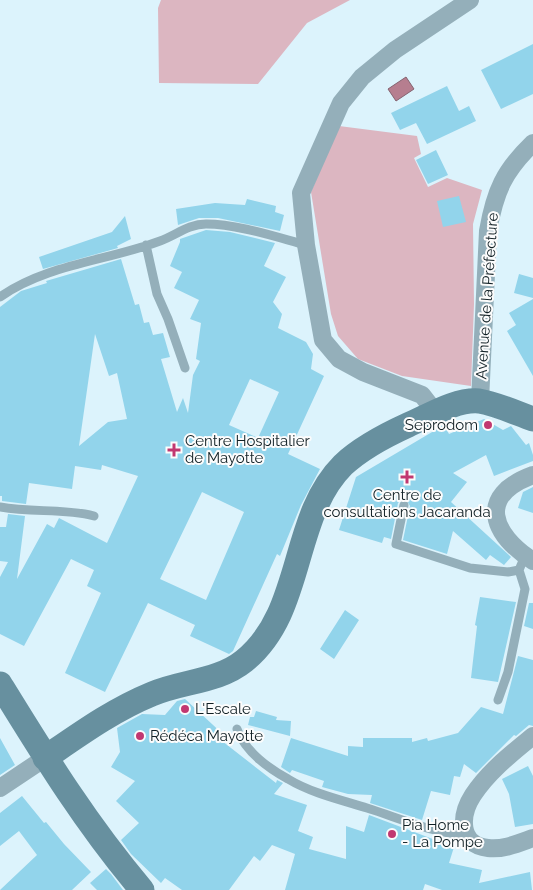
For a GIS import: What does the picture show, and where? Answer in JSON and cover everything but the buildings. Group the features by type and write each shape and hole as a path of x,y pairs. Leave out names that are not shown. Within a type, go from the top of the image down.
{"street":[{"path":"436,413 422,396 363,372 339,359 323,340 306,245 301,193 341,103 362,77 395,50 470,0"},
{"name":"Avenue de la Préfecture","path":"480,402 488,231 492,207 500,183 508,169 533,143"},
{"path":"0,788 116,710 154,693 223,674 244,662 263,641 283,606 314,512 325,488 335,474 351,458 374,443 436,413 463,403 480,402 533,419"},
{"path":"526,562 500,529 495,518 498,499 508,488 533,476"},
{"path":"0,684 45,758 104,844 142,890"},
{"path":"533,736 499,764 474,794 462,820 466,835 475,844 490,848 504,847 533,838"}],"lane":[{"path":"0,297 14,287 46,273 146,245 195,225 205,224 232,228 306,245"},
{"path":"146,245 157,294 185,368"},
{"path":"404,505 396,544 470,568 508,572 526,562"},
{"path":"0,507 20,511 75,511 94,516"},
{"path":"498,700 508,672 524,589 526,562"},
{"path":"237,729 241,740 261,760 288,780 420,825 451,834 466,835"}],"shaded area":[{"path":"161,0 350,0 307,23 258,84 159,83 158,8"},
{"path":"406,77 414,89 396,101 388,89"},
{"path":"339,126 417,136 421,154 414,158 428,187 447,178 482,190 473,224 474,304 471,386 402,376 358,359 338,336 331,314 311,192"}],"place":[{"name":"Seprodom","path":"488,425"},
{"name":"Centre Hospitalier de Mayotte","path":"174,450"},
{"name":"Centre de consultations Jacaranda","path":"407,477"},
{"name":"L'Escale","path":"185,709"},
{"name":"Rédéca Mayotte","path":"140,736"},
{"name":"Pia Home - La Pompe","path":"392,834"}]}
